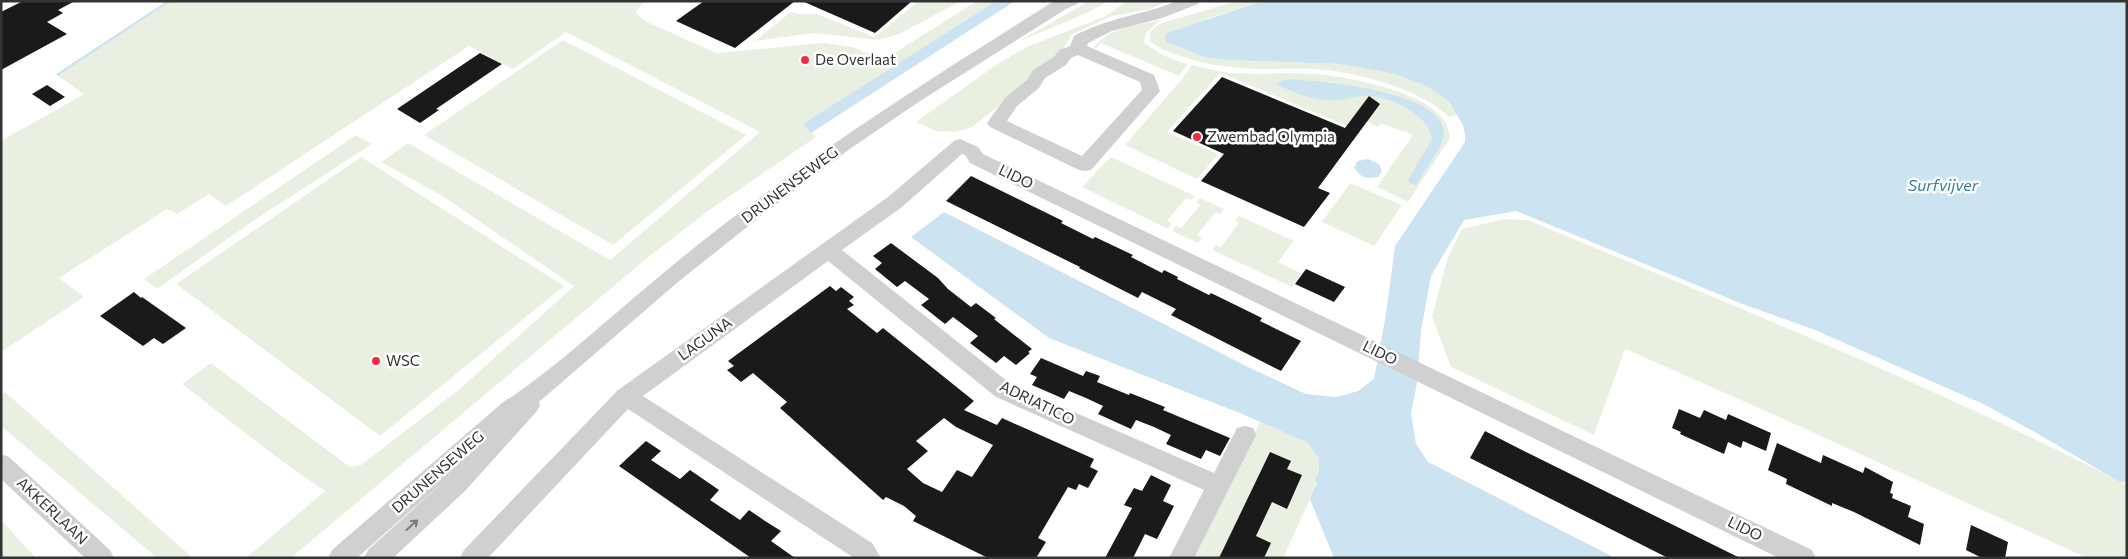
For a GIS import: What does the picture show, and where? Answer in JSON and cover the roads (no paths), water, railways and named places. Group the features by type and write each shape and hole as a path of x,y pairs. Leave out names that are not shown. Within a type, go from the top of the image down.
{"street":[{"path":"1078,49 1080,40 1096,30 1118,22 1153,15 1192,1"},
{"name":"DRUNENSEWEG","path":"340,558 503,415 539,391 671,277 754,211 841,147 903,105 1065,3"},
{"path":"1078,49 1148,79 1151,91 1085,165 996,123 1011,102 1033,84 1039,74 1060,61 1065,54 1078,49"},
{"name":"LAGUNA","path":"472,558 626,396 895,202 960,145"},
{"name":"LIDO","path":"960,145 972,151 976,158 1804,558"},
{"name":"ADRIATICO","path":"829,251 1004,390 1219,486"},
{"name":"DRUNENSEWEG","path":"376,558 457,484 523,414 539,391"},
{"path":"626,396 864,551 869,558"},
{"path":"1181,558 1245,435"},
{"name":"AKKERLAAN","path":"1,464 102,558"}],"water":[{"path":"167,1 171,1 58,76 56,74"},
{"path":"996,1 1015,1 811,133 803,124"},
{"name":"Surfvijver","path":"1262,1 2127,1 2127,483 2118,481 1983,404 1815,330 1740,303 1516,211 1464,220 1431,276 1421,331 1417,383 1411,413 1416,444 1428,462 1615,558 1334,558 1310,499 1317,482 1315,481 1319,471 1319,459 1308,443 1242,414 1049,338 911,237 944,212 1248,367 1306,394 1337,397 1358,391 1374,379 1386,314 1395,246 1465,142 1465,134 1463,126 1450,102 1426,86 1395,74 1340,64 1226,60 1205,57 1166,42 1165,37 1167,33"},
{"path":"1288,79 1325,82 1376,90 1402,97 1423,106 1438,118 1444,132 1443,137 1435,156 1416,185 1411,184 1408,180 1432,139 1429,130 1415,113 1393,101 1371,96 1340,100 1308,97 1279,85 1278,82"},
{"path":"1368,159 1379,164 1382,171 1378,177 1364,177 1354,167 1358,161"}],"place":[{"name":"De Overlaat","path":"805,60"},
{"name":"Zwembad Olympia","path":"1197,137"},
{"name":"WSC","path":"376,361"}]}
